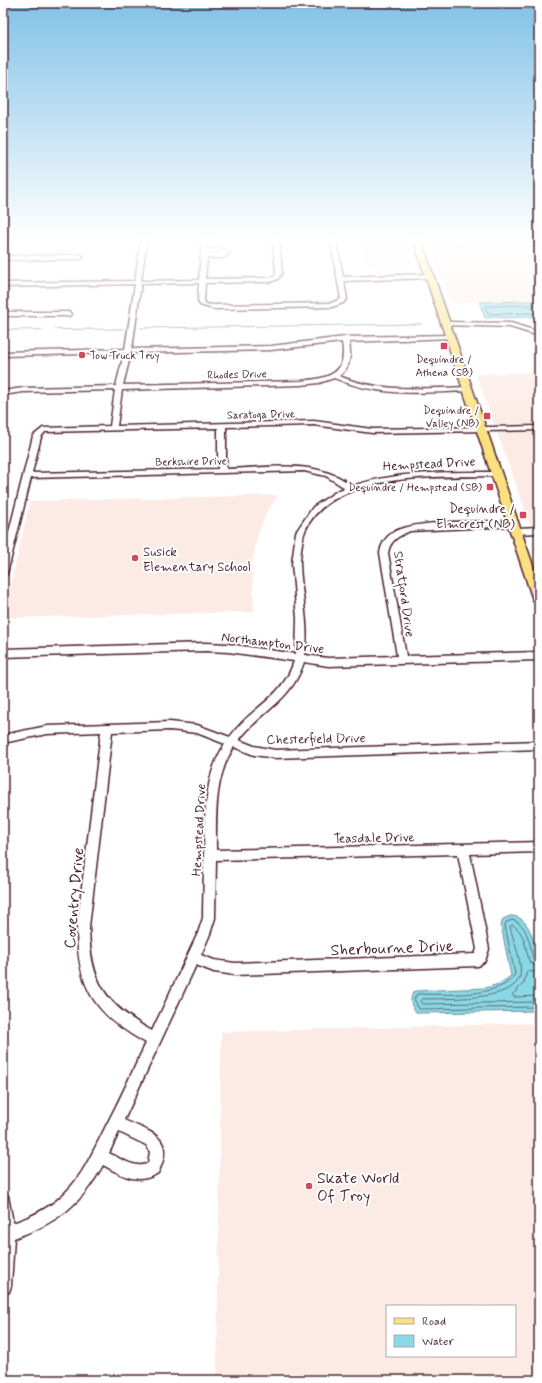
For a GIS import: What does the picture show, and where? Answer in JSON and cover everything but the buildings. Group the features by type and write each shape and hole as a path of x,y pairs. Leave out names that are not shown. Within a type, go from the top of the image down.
{"main road":[{"path":"439,304 539,600"}],"street":[{"path":"113,428 119,388 128,351 135,304"},
{"path":"202,304 205,306 332,305 336,304"},
{"path":"3,314 69,314"},
{"path":"446,326 511,325 539,334"},
{"path":"3,354 271,348 345,339 450,337"},
{"path":"345,339 348,355 347,363 334,376 356,385 380,390 468,389"},
{"name":"Rhodes Drive","path":"3,393 23,390 301,383 319,381 334,376"},
{"path":"480,426 539,422"},
{"name":"Saratoga Drive","path":"28,476 37,436 41,431 320,424 372,431 480,426"},
{"path":"222,426 222,471"},
{"path":"480,426 539,428"},
{"name":"Berkshire Drive","path":"28,476 316,470 334,476 350,488"},
{"name":"Hempstead Drive","path":"7,1233 31,1226 57,1211 82,1187 100,1156 204,934 209,918 211,811 214,780 220,761 231,742 244,727 269,708 284,693 293,680 300,659 302,644 296,559 297,544 302,530 314,512 331,498 350,488 376,480 402,476 496,474"},
{"path":"3,574 28,476"},
{"name":"Stratford Drive","path":"402,660 384,553 387,542 396,534 416,528 515,528 539,530"},
{"name":"Northampton Drive","path":"3,653 212,648 328,662 539,656"},
{"name":"Chesterfield Drive","path":"3,738 42,731 184,727 210,733 257,752 275,754 539,745"},
{"name":"Coventry Drive","path":"107,728 83,927 84,956 92,985 105,1006 126,1024 155,1040"},
{"name":"Teasdale Drive","path":"210,855 539,847"},
{"name":"Sherbourne Drive","path":"193,958 214,966 235,969 478,960 483,950 463,849"},
{"path":"100,1156 138,1174 145,1174 156,1164 158,1150 155,1144 151,1140 115,1123"},
{"path":"3,1201 7,1233 3,1286"}],"shaded area":[{"path":"535,372 539,381 539,549 476,374"},
{"name":"Susick Elementary School","path":"278,495 267,512 257,536 252,565 254,612 3,618 30,501"},
{"path":"539,1023 539,1380 217,1380 221,1032"}],"water":[{"path":"480,304 539,304 539,317 485,318"},
{"path":"510,916 520,919 528,927 533,940 538,971 539,1011 417,1013 411,1002 411,997 414,991 485,988 499,984 511,976 501,925 503,919"}],"waterway":[{"path":"141,328 422,324"},
{"path":"3,330 123,329"}],"place":[{"name":"Dequindre / Athena (SB)","path":"444,346"},
{"name":"Tow Truck Troy","path":"82,355"},
{"name":"Dequindre / Valley (NB)","path":"487,416"},
{"name":"Dequindre / Hempstead (SB)","path":"490,487"},
{"name":"Dequindre / Elmcrest (NB)","path":"523,515"},
{"name":"Susick Elementary School","path":"135,558"},
{"name":"Skate World Of Troy","path":"309,1186"}]}
